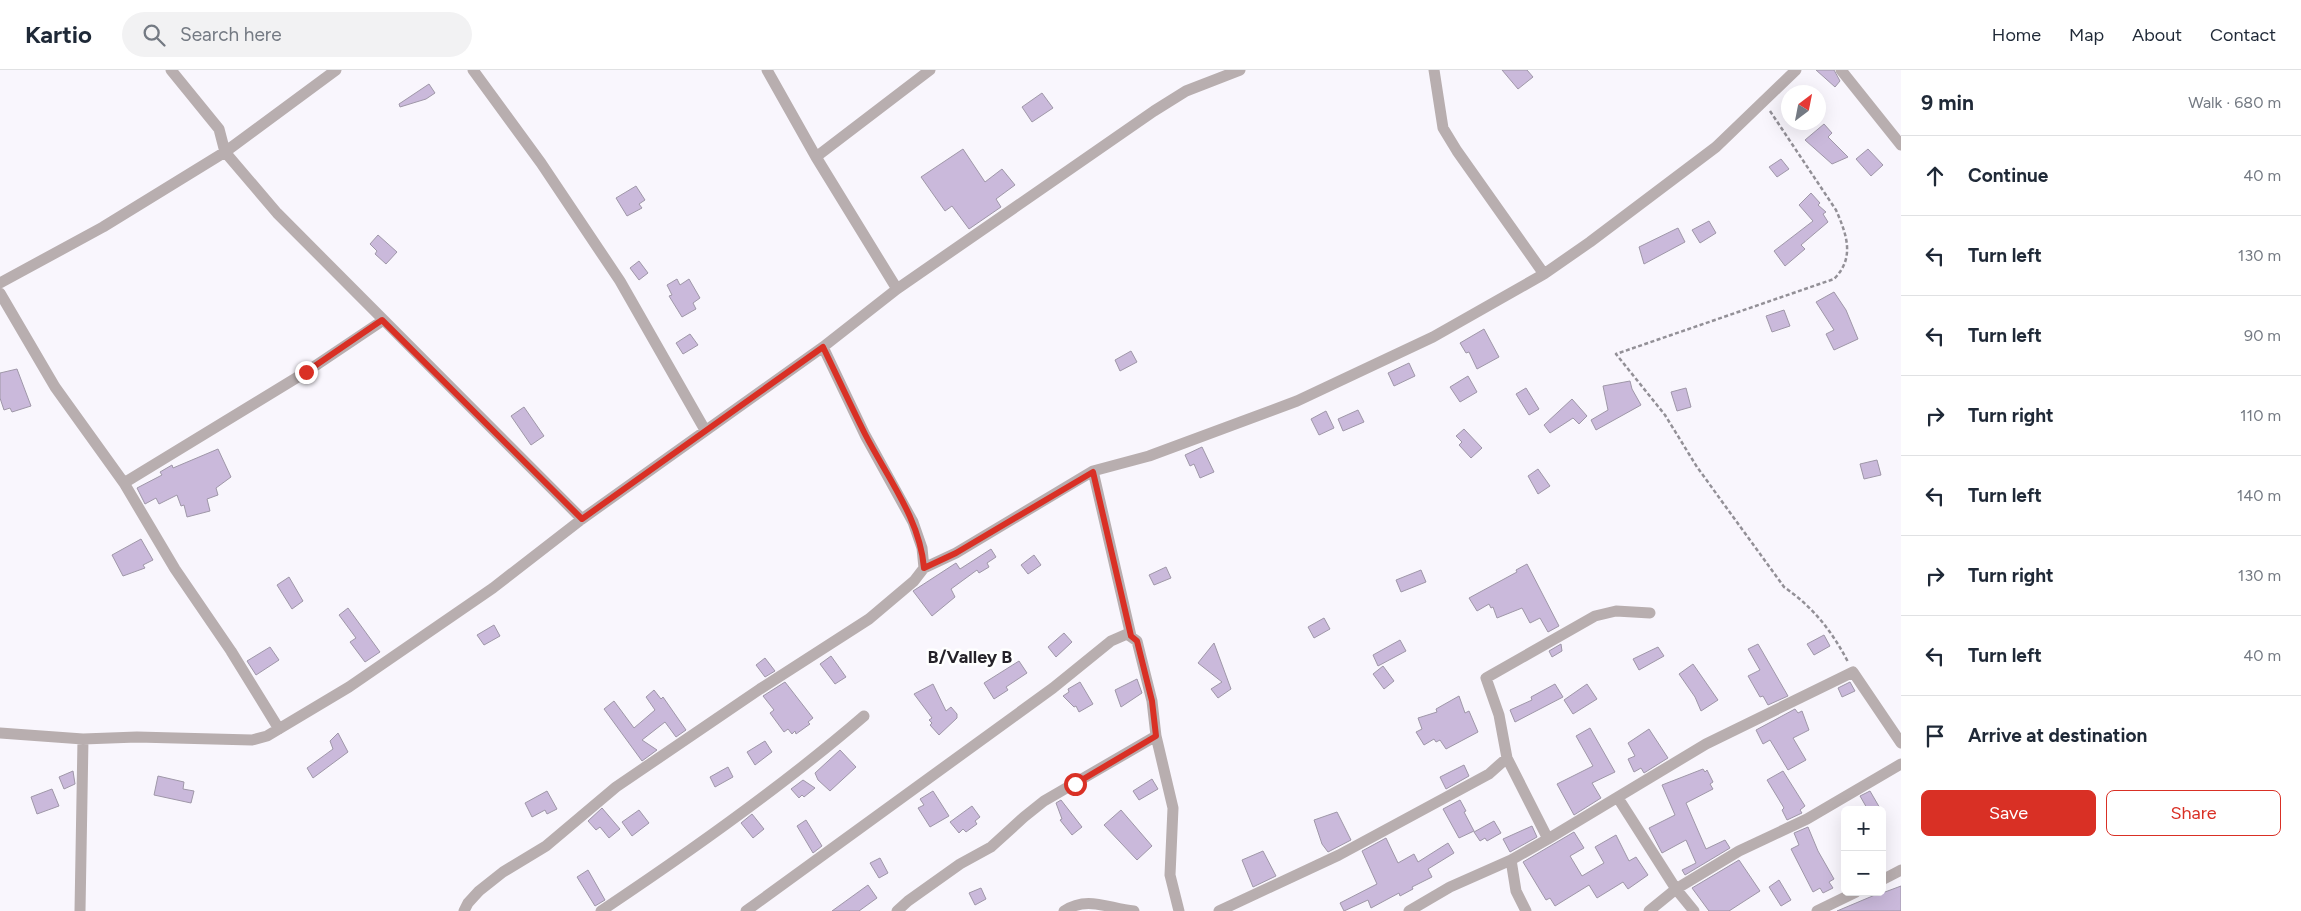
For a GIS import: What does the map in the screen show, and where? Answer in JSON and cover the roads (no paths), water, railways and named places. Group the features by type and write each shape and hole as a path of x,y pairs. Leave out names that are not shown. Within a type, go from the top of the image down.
{"street":[{"path":"171,70 219,129 225,152 277,213 582,519"},
{"path":"0,283 103,227 225,152 336,70"},
{"path":"474,70 542,163 620,281 706,430"},
{"path":"767,70 816,157 897,289"},
{"path":"816,157 930,70"},
{"path":"0,733 83,739 137,737 252,740 267,736 349,686 493,588 582,519 823,347 897,289 1154,112 1186,91 1240,70"},
{"path":"1434,70 1443,128 1457,151 1544,274"},
{"path":"464,911 479,890 503,872 546,846 616,787 760,689 869,619 914,581 924,568 956,553 1093,472 1149,456 1297,402 1433,337 1544,274 1716,147 1796,70"},
{"path":"1841,70 1901,145"},
{"path":"0,293 54,387 124,483 175,569 231,651 279,729"},
{"path":"124,483 306,372 382,320"},
{"path":"823,347 866,435 913,522 922,548 924,568"},
{"path":"1093,472 1131,636"},
{"path":"1548,839 1507,758 1500,715 1486,678 1595,616 1616,611 1650,613"},
{"path":"746,911 1053,688 1111,641 1127,634 1137,641 1152,701 1156,736 1173,808 1170,876 1179,911"},
{"path":"1408,911 1450,887 1511,860 1706,744 1853,672 1901,743"},
{"path":"601,911 746,808 829,746 864,716"},
{"path":"897,911 960,864 991,847 1044,801 1156,736"},
{"path":"80,911 83,739"},
{"path":"1219,911 1339,855 1489,774 1507,758"},
{"path":"1649,911 1676,889 1739,851 1807,819 1901,764"},
{"path":"1618,798 1676,889 1694,911"},
{"path":"1511,860 1516,891 1526,911"},
{"path":"1886,878 1901,870"},
{"path":"1817,911 1848,896"},
{"path":"1064,911 1071,906 1088,902 1134,911"}],"district":[{"name":"B/Valley B","path":"970,657"}]}
